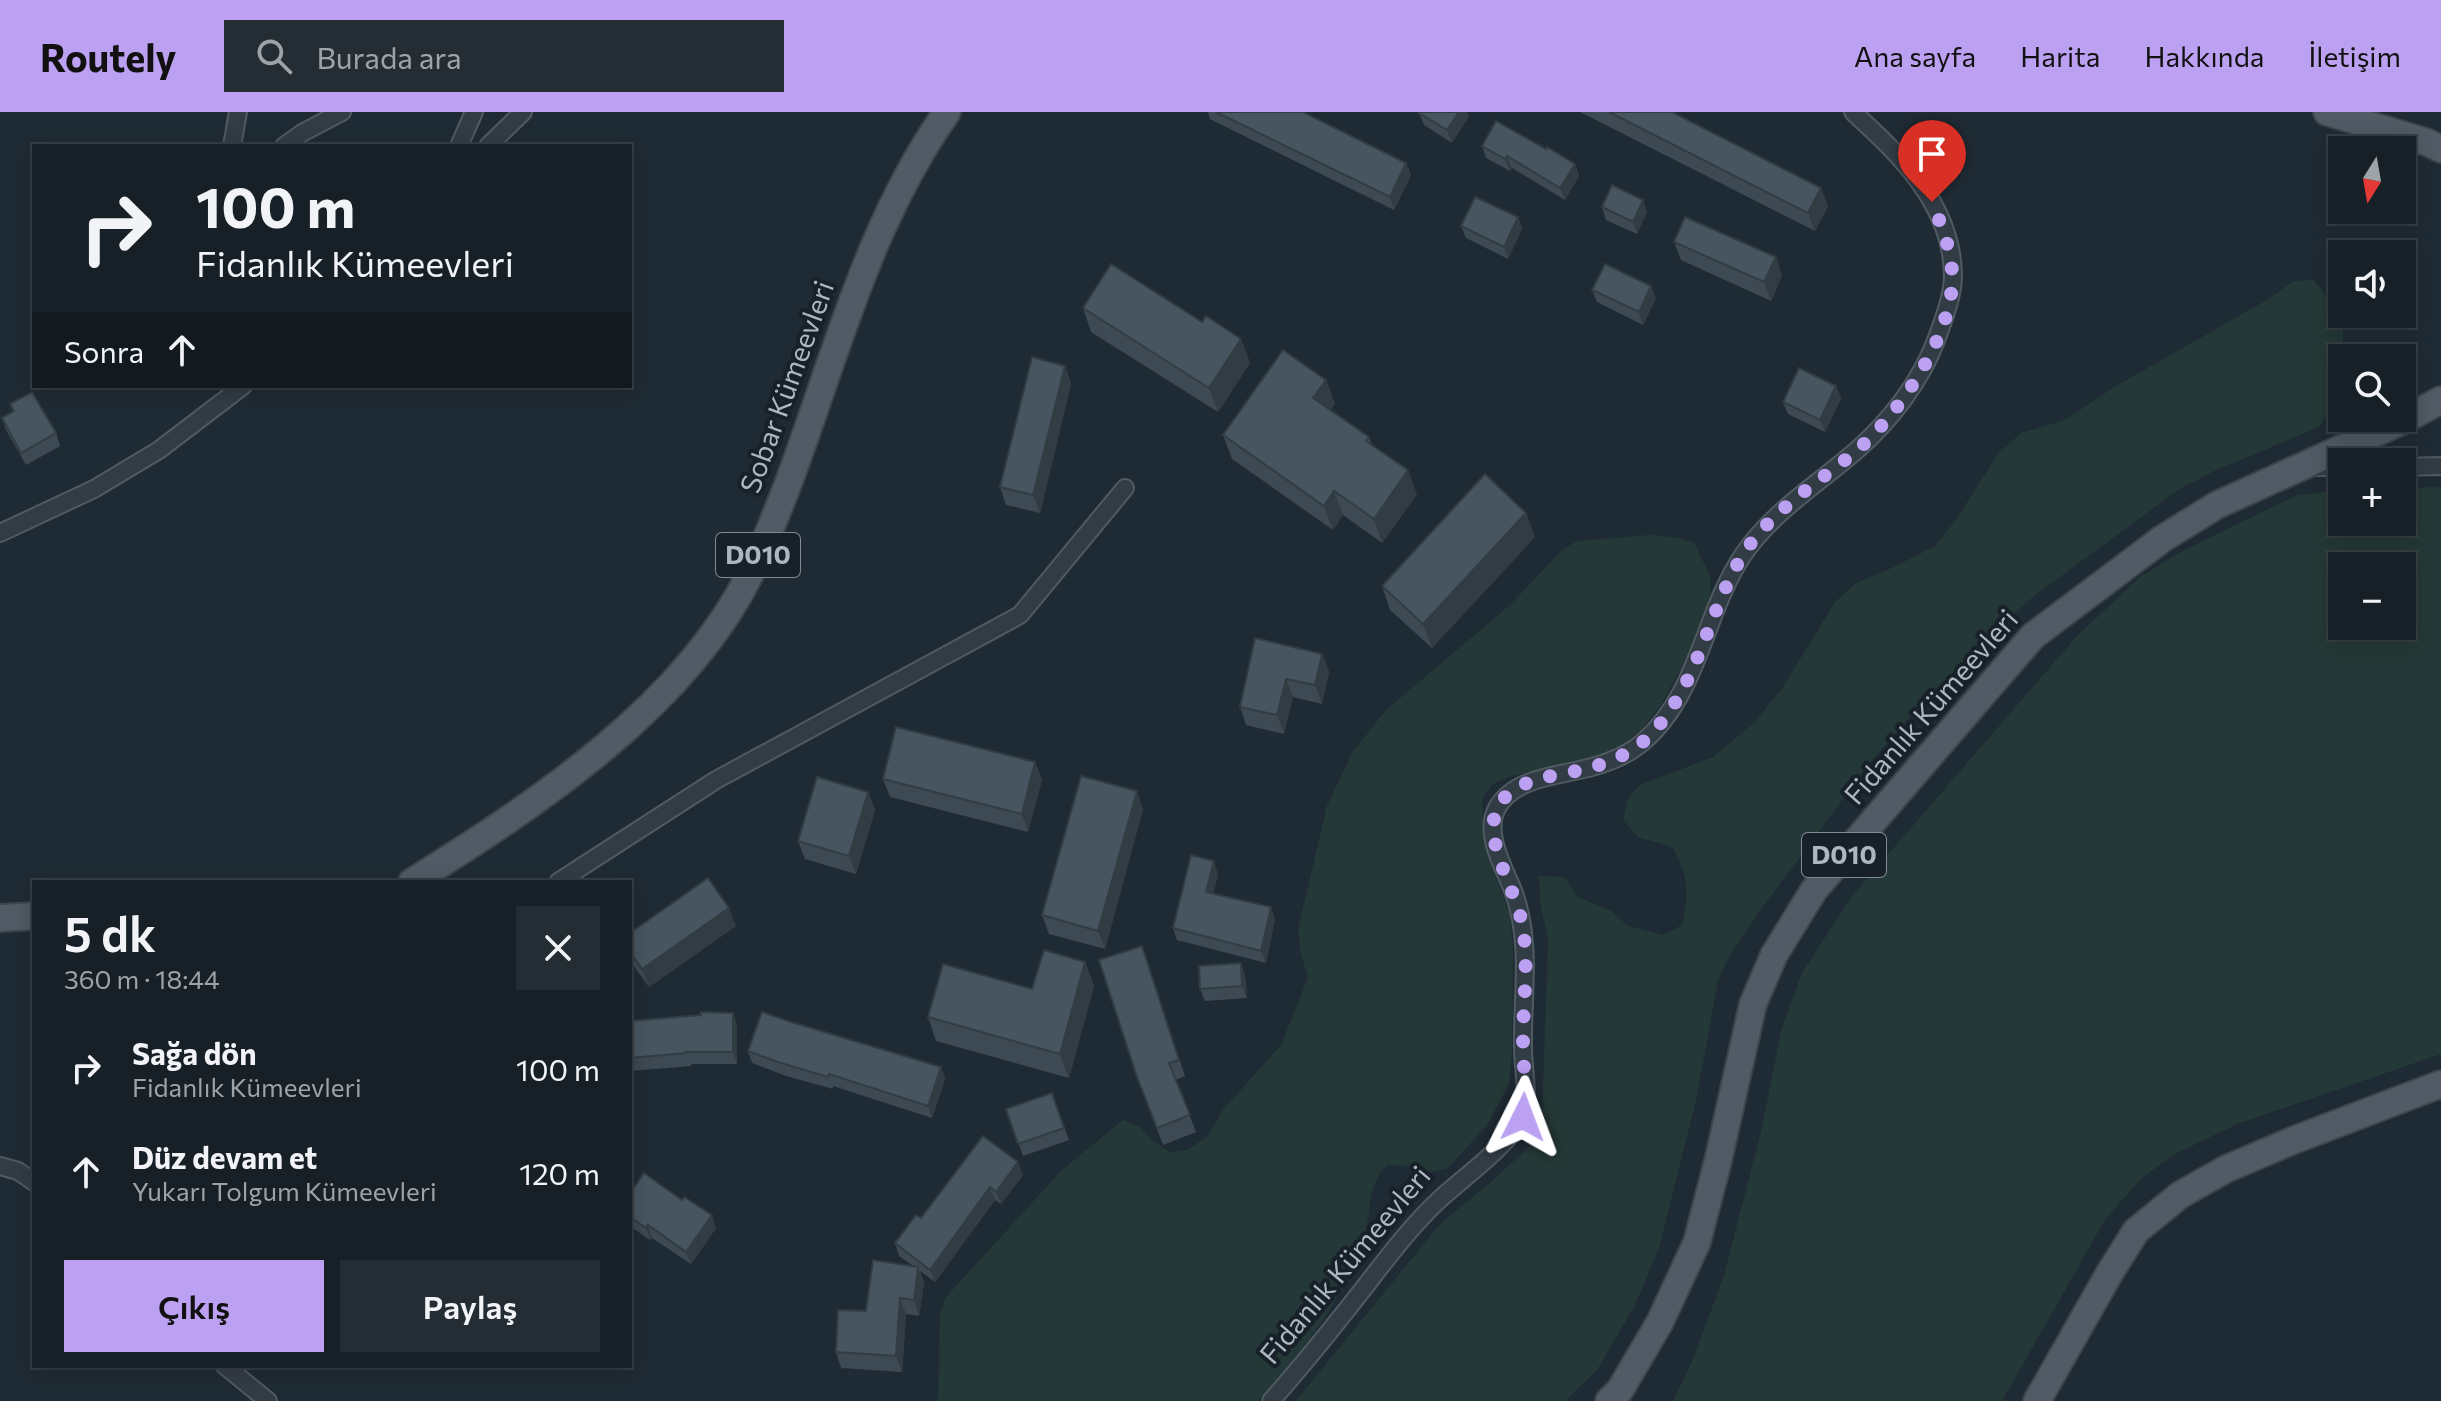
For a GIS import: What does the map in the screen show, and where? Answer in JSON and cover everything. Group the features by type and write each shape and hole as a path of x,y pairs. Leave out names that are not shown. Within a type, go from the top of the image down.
{"main road":[{"name":"Sobar Kümeevleri","path":"415,880 542,797 615,739 675,679 719,627 750,574 778,510 863,268 895,197 926,141 947,112"},
{"path":"2327,112 2441,149"},
{"name":"D010","path":"2296,468 2402,421 2441,400"},
{"name":"Fidanlık Kümeevleri","path":"1609,1401 1620,1390 1660,1322 1697,1242 1753,1004 1774,955 1814,890 2033,636 2162,539 2217,505 2296,468"},
{"path":"0,918 32,916"},
{"path":"2037,1401 2136,1231 2180,1195 2226,1169 2294,1140 2441,1084"}],"street":[{"path":"232,144 238,112"},
{"path":"287,144 342,112"},
{"path":"460,144 474,112"},
{"path":"490,144 523,112"},
{"name":"Fidanlık Kümeevleri","path":"1271,1401 1403,1238 1435,1203 1511,1136 1523,1117 1526,941 1515,896 1493,833 1499,805 1512,791 1529,782 1594,767 1626,754 1657,728 1684,686 1741,557 1778,515 1859,449 1885,423 1921,373 1934,347 1951,294 1953,273 1943,228 1932,202 1904,160 1853,112"},
{"path":"0,533 94,489 159,450 240,388"},
{"path":"2416,467 2441,466"},
{"path":"2296,468 2328,467"},
{"path":"561,880 716,780 1020,615 1125,488"},
{"path":"0,1166 18,1171 32,1181"},
{"path":"227,1368 268,1401"}],"green space":[{"path":"2314,280 2328,298 2328,328 2342,328 2343,344 2328,344 2328,414 2319,427 2214,471 2178,490 2034,596 1978,646 1872,760 1728,958 1718,981 1695,1105 1659,1248 1634,1307 1597,1370 1565,1401 1296,1401 1440,1224 1529,1147 1542,1120 1548,939 1540,901 1539,876 1564,877 1578,897 1611,911 1628,926 1663,935 1682,925 1686,885 1682,867 1672,847 1638,837 1623,820 1628,798 1640,785 1713,757 1755,722 1783,687 1835,602 1856,583 1935,546 1998,454 2021,433 2065,420 2116,386 2265,301 2294,281"},
{"path":"2441,487 2441,1054 2237,1124 2175,1154 2143,1177 2106,1218 2002,1401 1673,1401 1694,1357 1724,1275 1761,1132 1782,1027 1802,973 1852,896 2077,636 2141,576 2185,550 2295,496 2328,491 2328,536 2416,536 2416,488"},
{"path":"1650,535 1680,538 1694,543 1710,576 1711,594 1687,658 1660,706 1641,730 1615,750 1510,776 1492,785 1482,798 1483,824 1491,865 1510,914 1513,948 1509,1084 1488,1124 1448,1168 1430,1172 1409,1166 1387,1165 1381,1172 1374,1187 1362,1243 1335,1301 1304,1346 1258,1401 938,1401 940,1313 946,1297 1062,1170 1123,1120 1140,1127 1170,1152 1187,1150 1208,1136 1222,1111 1281,1045 1308,977 1298,929 1327,806 1352,753 1386,710 1510,605 1562,550 1577,541"}],"building":[{"path":"1216,112 1303,112 1406,163 1390,197"},
{"path":"1420,112 1459,112 1447,130"},
{"path":"1609,112 1672,112 1821,188 1808,213"},
{"path":"1496,121 1575,164 1560,188 1507,156 1505,159 1482,146"},
{"path":"1612,185 1643,200 1633,222 1602,207"},
{"path":"1475,197 1518,217 1504,247 1461,226"},
{"path":"1685,217 1776,257 1764,282 1674,242"},
{"path":"1111,264 1202,322 1206,316 1241,339 1209,388 1083,308"},
{"path":"1605,264 1651,286 1639,312 1592,290"},
{"path":"1283,350 1326,380 1313,398 1369,437 1366,441 1408,470 1374,519 1334,491 1324,506 1223,435"},
{"path":"1032,357 1065,366 1033,495 1000,487"},
{"path":"1799,368 1836,386 1820,420 1783,402"},
{"path":"32,392 56,433 21,453 2,418 14,411 10,404"},
{"path":"1485,474 1526,513 1423,624 1382,586"},
{"path":"1255,638 1322,654 1315,685 1286,679 1277,715 1240,707"},
{"path":"896,727 1035,762 1022,814 883,779"},
{"path":"1081,776 1137,791 1098,931 1042,915"},
{"path":"817,777 868,792 849,856 798,841"},
{"path":"1191,855 1214,861 1206,892 1271,907 1261,951 1173,928"},
{"path":"708,878 729,908 642,969 632,955 632,932"},
{"path":"1142,946 1179,1060 1169,1063 1190,1115 1157,1128 1099,960"},
{"path":"1044,950 1085,962 1060,1054 928,1017 943,964 1032,989"},
{"path":"1241,963 1242,986 1200,989 1199,966"},
{"path":"701,1012 733,1013 733,1052 686,1052 632,1058 632,1021 701,1015"},
{"path":"762,1012 941,1067 928,1106 748,1051"},
{"path":"1052,1093 1064,1128 1018,1144 1006,1109"},
{"path":"983,1136 1018,1162 996,1192 990,1187 930,1270 895,1243 916,1215 921,1218"},
{"path":"644,1173 682,1200 684,1197 712,1215 686,1252 648,1225 646,1228 632,1218 632,1190"},
{"path":"873,1260 918,1267 914,1300 900,1298 896,1356 836,1352 838,1310 866,1311"}],"route":[{"path":"1523,1117 1526,941 1515,896 1493,833 1499,805 1512,791 1529,782 1594,767 1626,754 1657,728 1684,686 1741,557 1778,515 1859,449 1904,398 1934,347 1951,294 1953,273 1949,251 1932,202"}]}
